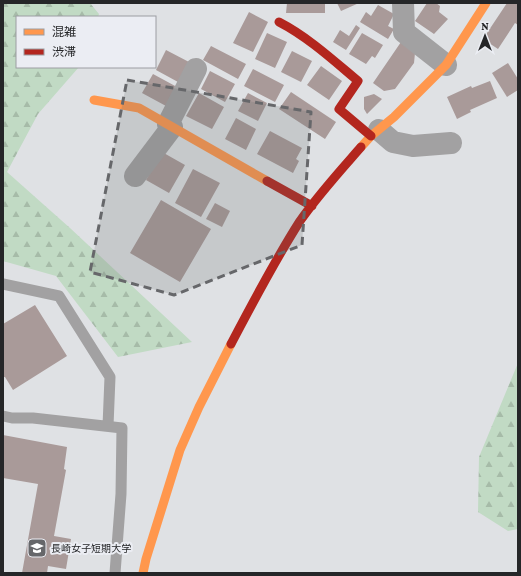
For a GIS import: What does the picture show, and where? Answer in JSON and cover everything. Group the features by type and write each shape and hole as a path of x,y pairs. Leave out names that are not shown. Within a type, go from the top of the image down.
{"street":[{"path":"403,3 404,32 446,65"},
{"path":"144,573 146,559 180,450 199,407 263,283 301,220 331,181 375,133 394,117 446,65 486,3"},
{"path":"279,22 308,40 358,81 340,109 375,133 392,142 412,146 451,143"},
{"path":"135,176 170,126 196,69"},
{"path":"94,100 139,108 312,206"}],"lane":[{"path":"3,284 59,296 110,376 108,426"},
{"path":"3,416 122,428 122,494 114,573"}],"highlighted area":[{"path":"127,80 311,112 302,245 174,295 90,272"}],"green space":[{"path":"3,3 90,3 99,14 98,16 16,16 16,68 78,68 38,114 7,172 70,228 192,342 118,357 56,276 3,261"},
{"path":"518,363 518,529 508,531 478,512 479,457"}],"building":[{"path":"287,3 325,3 325,13 286,13"},
{"path":"337,3 359,3 341,11"},
{"path":"427,3 436,3 440,6 439,12 448,19 434,34 415,21"},
{"path":"507,3 518,3 518,25 515,23 498,49 483,39"},
{"path":"378,5 394,14 388,26 394,29 388,39 360,22 366,12 371,16"},
{"path":"249,12 268,22 253,52 233,43"},
{"path":"356,25 360,28 346,50 333,42 340,30 349,36"},
{"path":"267,33 287,42 275,68 255,59"},
{"path":"362,33 383,45 375,58 372,56 366,64 349,54"},
{"path":"401,42 415,53 414,63 395,89 384,91 373,83"},
{"path":"211,46 246,64 238,79 203,60"},
{"path":"166,50 189,62 178,82 156,70"},
{"path":"292,51 312,61 301,82 281,72"},
{"path":"508,63 518,79 518,90 507,97 492,73"},
{"path":"321,66 342,81 329,100 307,85"},
{"path":"253,69 284,85 275,102 244,86"},
{"path":"210,71 235,84 225,102 201,89"},
{"path":"153,74 177,87 166,106 142,93"},
{"path":"490,81 497,98 470,110 471,112 457,119 447,97 471,86 472,88"},
{"path":"291,92 336,122 325,139 279,109"},
{"path":"199,93 224,107 212,129 186,116"},
{"path":"248,93 267,103 258,121 238,111"},
{"path":"374,94 382,99 367,114 364,109 364,97"},
{"path":"236,118 256,129 246,150 225,139"},
{"path":"270,131 302,148 296,159 299,161 293,173 257,154"},
{"path":"162,152 185,165 169,193 146,180"},
{"path":"193,169 220,183 201,217 175,203"},
{"path":"161,200 211,229 180,282 130,253"},
{"path":"215,203 230,211 222,227 206,219"},
{"path":"35,305 67,356 13,390 5,377 3,377 3,324"},
{"path":"3,435 67,447 64,469 66,470 54,536 71,539 66,569 48,566 47,573 22,573 38,484 3,478"}],"traffic: slow":[{"path":"361,147 371,136 394,117 446,65 486,3"},
{"path":"94,100 139,108 267,181"},
{"path":"143,573 180,450 199,407 231,344"}],"traffic: jam":[{"path":"279,22 310,42 358,81 339,109 371,136"},
{"path":"231,344 273,266 300,221 322,192 361,147"},
{"path":"267,181 312,206"}],"place":[{"name":"長崎女子短期大学","path":"37,548"}]}
